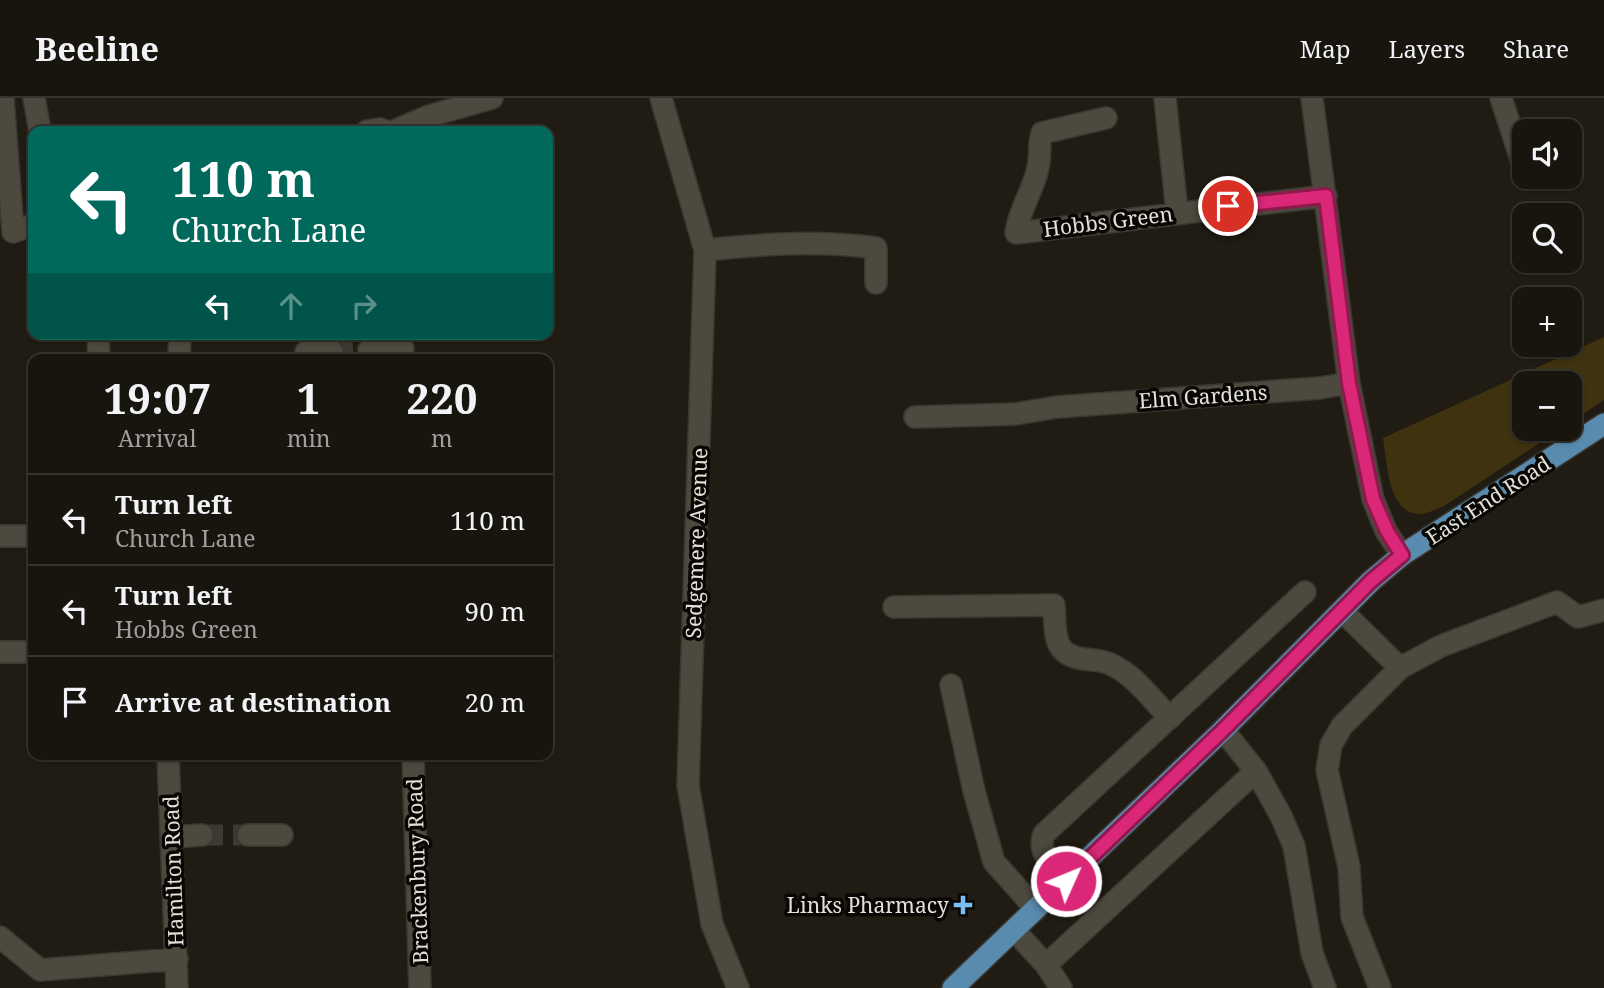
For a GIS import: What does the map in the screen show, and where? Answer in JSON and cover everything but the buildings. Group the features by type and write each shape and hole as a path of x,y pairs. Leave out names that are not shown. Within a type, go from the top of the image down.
{"main road":[{"name":"East End Road","path":"953,988 1402,555 1604,424"}],"street":[{"path":"3,98 6,234 28,227"},
{"path":"34,98 39,126"},
{"path":"406,126 429,116 492,98"},
{"name":"Sedgemere Avenue","path":"661,98 705,250 688,785 712,924 738,988"},
{"path":"1165,98 1177,212"},
{"path":"1312,98 1349,383 1373,499 1383,525 1402,555"},
{"path":"1501,98 1512,131"},
{"name":"Hobbs Green","path":"1106,118 1042,133 1038,146 1039,167 1018,218 1016,233 1326,196"},
{"path":"705,250 767,243 876,248 876,282"},
{"path":"369,350 403,347"},
{"path":"306,352 332,351"},
{"name":"Elm Gardens","path":"915,417 1016,414 1057,407 1320,388 1349,383"},
{"path":"0,536 28,536"},
{"path":"1066,881 1043,851 1041,843 1044,834 1305,592"},
{"path":"1380,988 1353,917 1349,867 1327,770 1331,745 1342,726 1400,668 1441,646 1557,602 1578,617 1604,610"},
{"path":"894,607 1054,606 1056,642 1062,651 1072,657 1108,663 1126,673 1170,718"},
{"path":"1342,611 1400,668"},
{"path":"0,652 28,652"},
{"path":"951,685 974,791 994,862 1036,909"},
{"path":"1223,730 1256,771 1294,846 1312,953 1325,988"},
{"name":"Hamilton Road","path":"168,760 177,988"},
{"name":"Brackenbury Road","path":"414,760 420,988"},
{"path":"1046,965 1256,771"},
{"path":"171,837 202,835"},
{"path":"248,835 282,835"},
{"path":"1014,930 1046,965 1061,988"},
{"path":"0,937 40,970 177,959"}],"shaded area":[{"path":"1604,337 1604,400 1582,415 1582,371 1530,371 1560,357 1582,357 1582,347"},
{"path":"1512,379 1512,441 1543,441 1444,506 1417,514 1407,511 1394,494 1383,438"}],"tunnel":[{"path":"332,351 369,350"},
{"path":"202,835 248,835"}],"place":[{"name":"Links Pharmacy","path":"963,905"}],"route":[{"path":"1066,881 1223,730 1371,581 1402,555 1380,518 1373,499 1349,383 1326,196 1228,206"}]}
